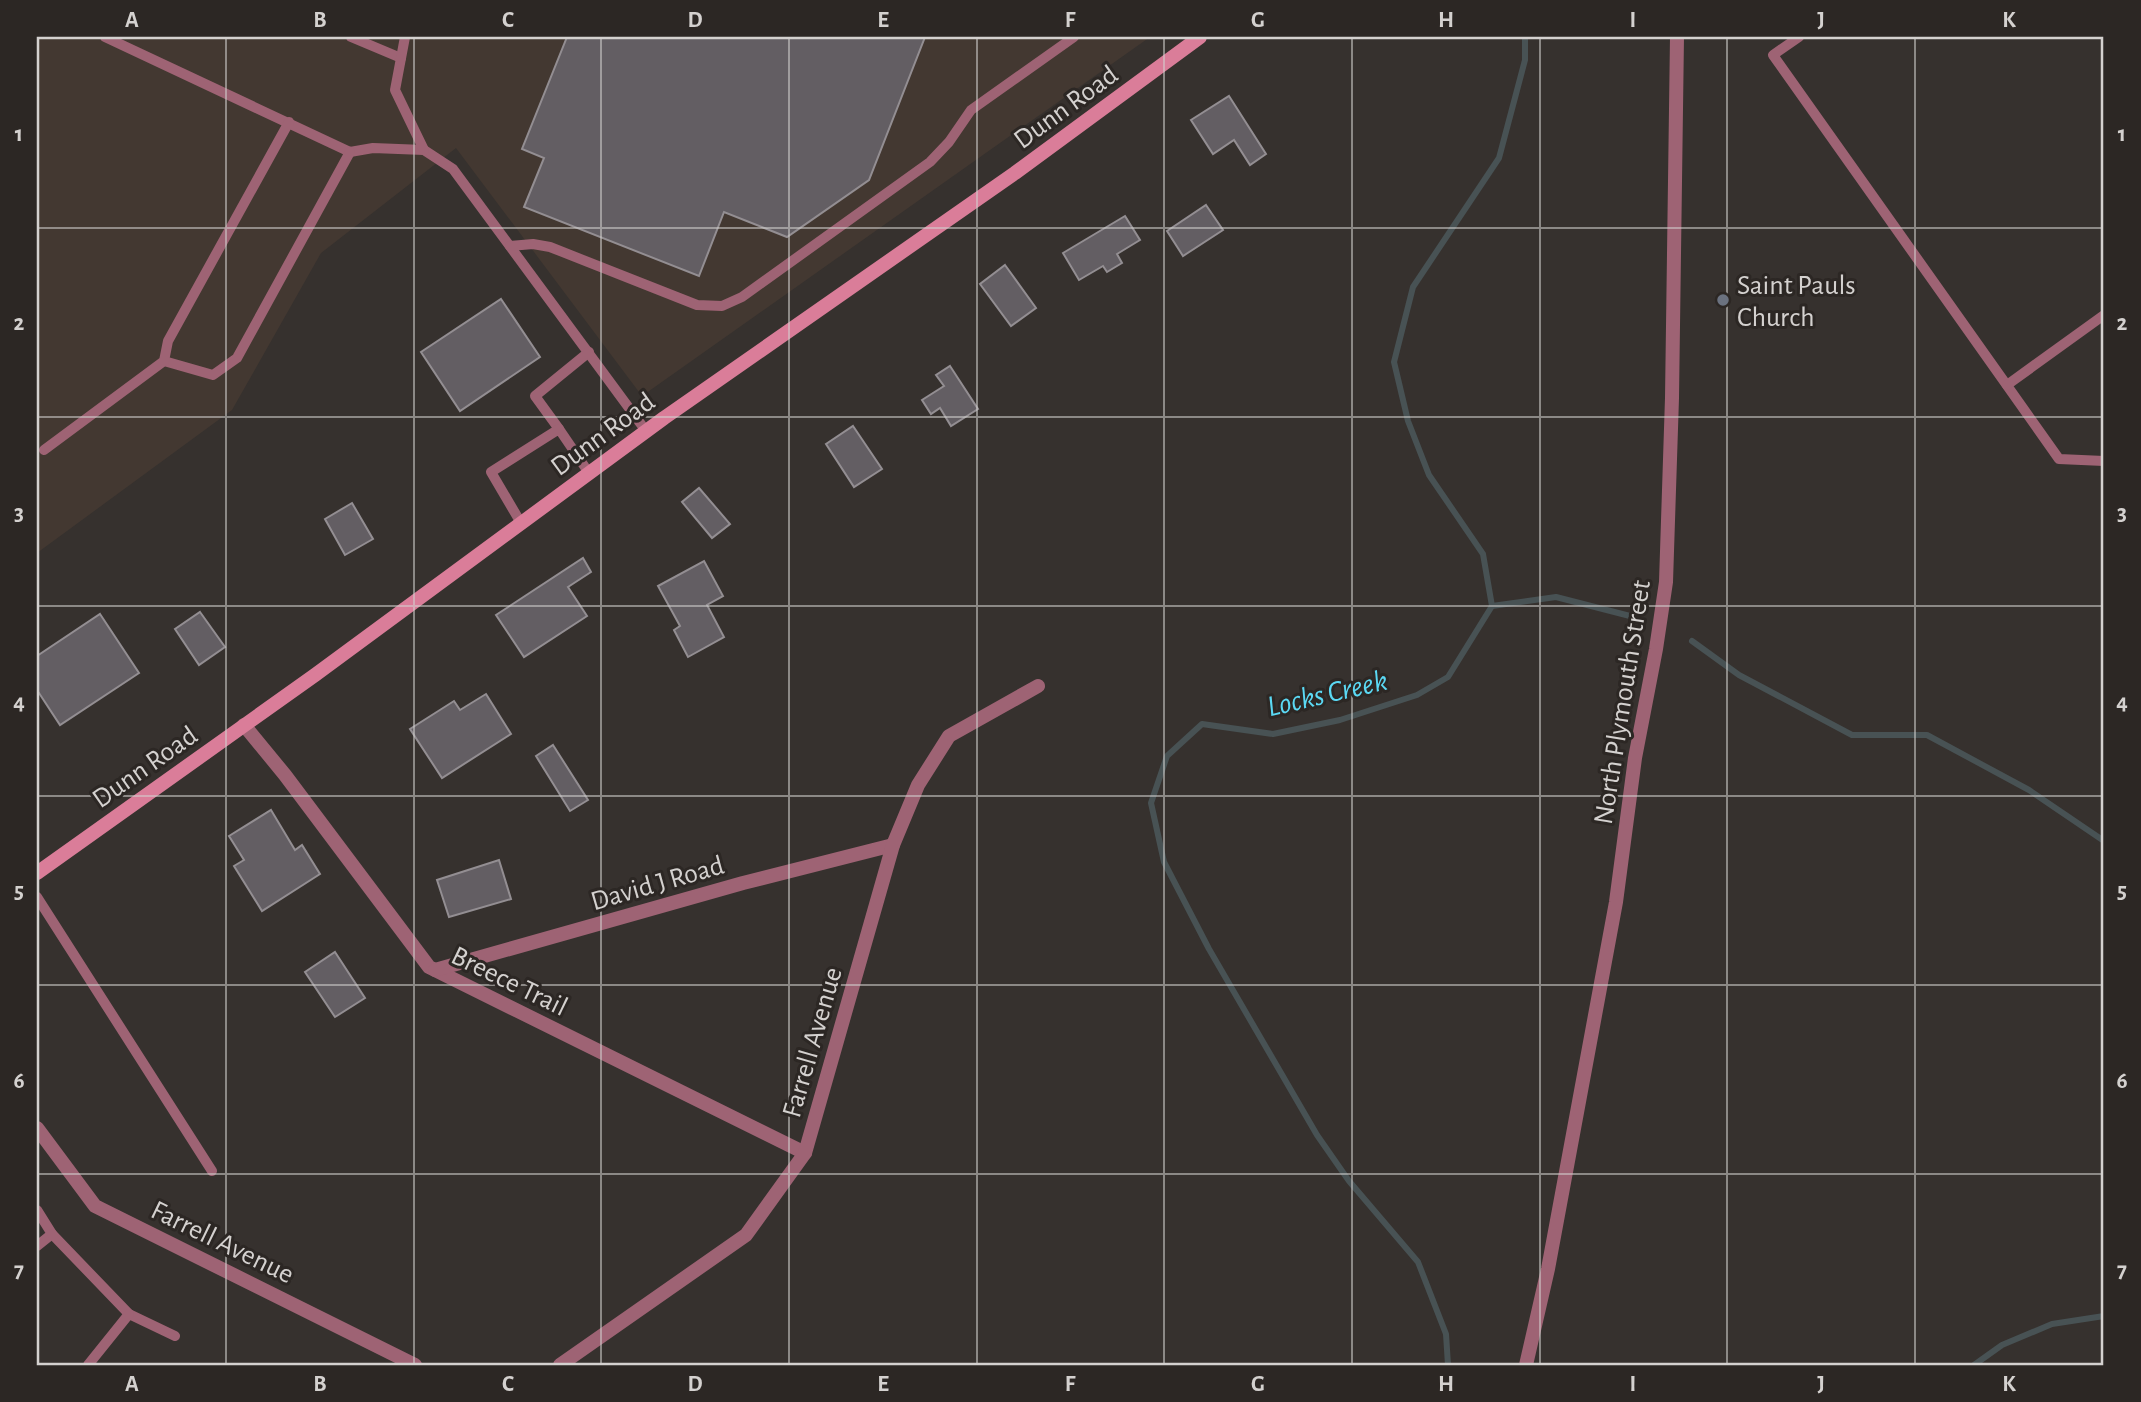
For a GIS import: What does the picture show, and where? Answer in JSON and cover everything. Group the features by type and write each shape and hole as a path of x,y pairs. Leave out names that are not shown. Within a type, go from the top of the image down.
{"main road":[{"name":"Dunn Road","path":"37,873 646,431 1015,173 1200,37"}],"street":[{"name":"North Plymouth Street","path":"1526,1365 1548,1269 1616,902 1635,758 1666,582 1672,411 1677,37"},
{"name":"Farrell Avenue","path":"560,1365 746,1235 805,1153 893,845 918,785 949,736 1038,687"},
{"name":"Breece Trail","path":"244,725 285,775 429,967 805,1153"},
{"name":"David J Road","path":"435,970 743,883 893,845"},
{"name":"Farrell Avenue","path":"37,1128 95,1206 415,1365"}],"lane":[{"path":"105,37 350,152 373,148 424,150"},
{"path":"351,37 401,58"},
{"path":"405,37 395,90 424,150 453,169 646,431"},
{"path":"510,246 533,244 550,247 697,305 722,306 742,297 930,162 949,142 971,110 1074,37"},
{"path":"1799,37 1773,55 2059,459 2104,461"},
{"path":"44,450 164,361 168,341 289,122"},
{"path":"164,361 213,375 237,358 350,152"},
{"path":"2007,385 2104,314"},
{"path":"589,352 535,396 589,473"},
{"path":"521,523 491,472 559,429"},
{"path":"37,897 212,1171"},
{"path":"37,1210 52,1234 129,1314 175,1336"},
{"path":"37,1246 52,1234"},
{"path":"88,1365 129,1314"}],"shaded area":[{"path":"37,37 1150,37 642,396 456,148 321,253 232,410 37,553"}],"building":[{"path":"567,37 925,37 869,180 787,237 724,212 699,276 524,207 544,158 522,149"},
{"path":"1229,96 1266,154 1250,165 1234,140 1213,154 1191,120"},
{"path":"1206,205 1223,230 1183,256 1167,231"},
{"path":"1125,216 1140,240 1117,254 1122,263 1107,272 1103,266 1079,280 1063,253"},
{"path":"1005,265 1036,308 1011,326 980,284"},
{"path":"501,299 540,357 460,411 421,352"},
{"path":"950,366 978,409 951,426 940,408 931,414 922,400 944,386 936,375"},
{"path":"853,426 882,469 854,487 826,444"},
{"path":"699,488 730,524 712,538 682,502"},
{"path":"352,503 373,539 345,555 325,519"},
{"path":"583,558 591,572 568,587 587,616 524,657 496,615"},
{"path":"704,561 723,596 707,605 724,637 688,657 674,630 680,626 658,586"},
{"path":"200,612 225,647 199,665 175,629"},
{"path":"100,614 139,673 60,725 37,690 37,656"},
{"path":"486,694 511,734 442,778 410,729 454,701 460,710"},
{"path":"553,745 588,800 570,811 536,756"},
{"path":"271,810 295,850 302,845 320,874 262,911 234,866 244,860 229,836"},
{"path":"499,860 511,899 449,917 437,880"},
{"path":"335,952 365,998 335,1017 305,972"}],"waterway":[{"name":"Locks Creek","path":"1448,1365 1446,1334 1418,1262 1349,1181 1317,1135 1209,949 1164,862 1151,803 1167,756 1202,724 1273,734 1340,720 1417,695 1448,677 1492,606 1483,554 1429,475 1408,421 1394,362 1413,287 1499,158 1525,60 1525,37"},
{"path":"1492,606 1556,597 1630,616"},
{"path":"1692,641 1739,675 1852,735 1927,735 2029,790 2104,841"},
{"path":"1974,1365 2002,1345 2052,1324 2104,1316"}],"place":[{"name":"Saint Pauls Church","path":"1723,300"}]}
